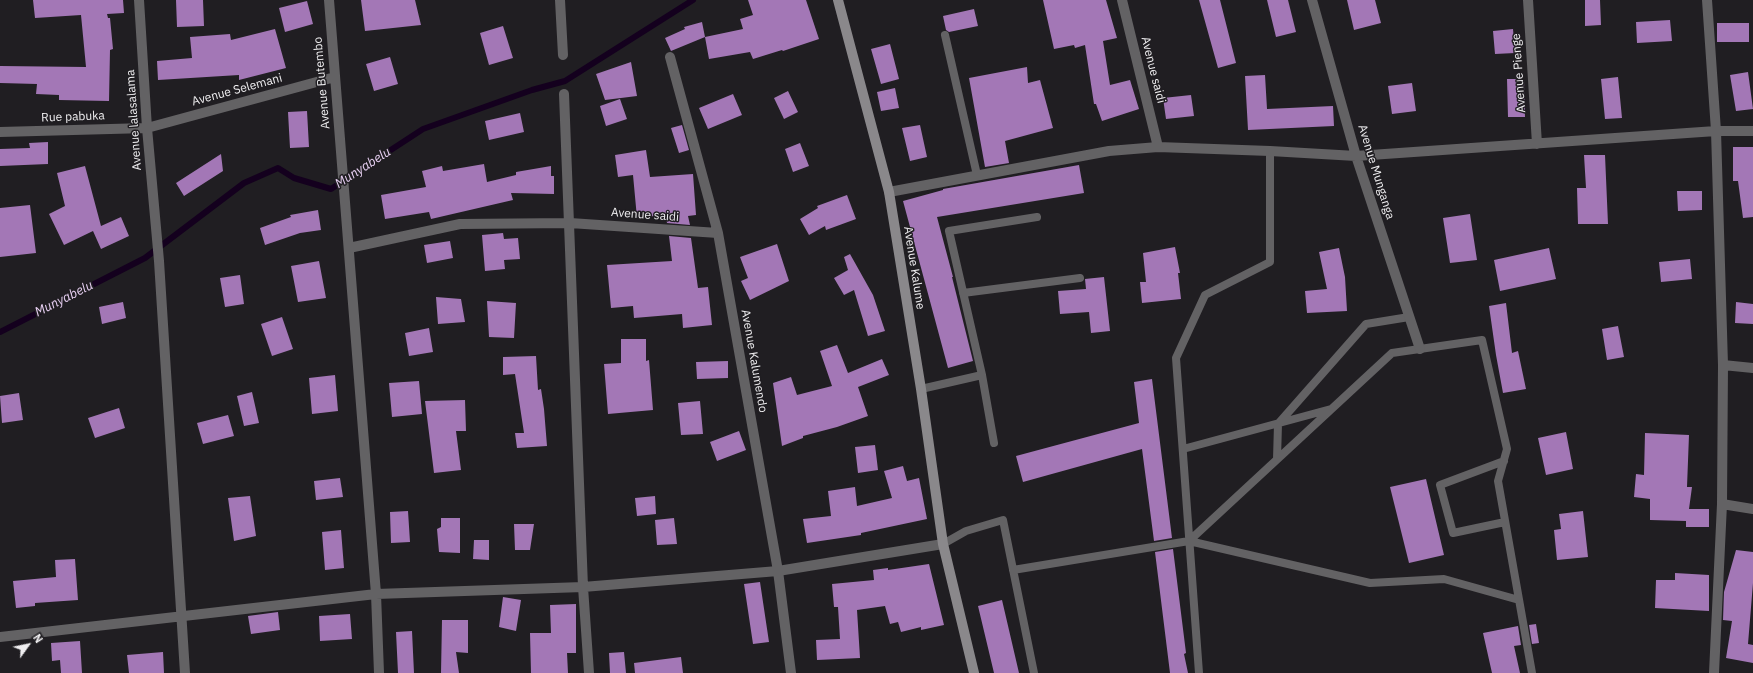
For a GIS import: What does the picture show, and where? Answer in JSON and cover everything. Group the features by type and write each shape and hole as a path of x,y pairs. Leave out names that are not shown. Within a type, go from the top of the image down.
{"street":[{"name":"Avenue lalasalama","path":"139,0 147,128 159,261 181,617"},
{"name":"Avenue Butembo","path":"329,0 376,594 379,673"},
{"path":"560,0 563,55"},
{"name":"Avenue Kalume","path":"838,0 889,192 921,389 943,544 974,673"},
{"name":"Avenue saidi","path":"1122,0 1158,147"},
{"name":"Avenue Munganga","path":"1312,0 1356,156 1420,349"},
{"name":"Avenue Pienge","path":"1528,0 1536,144"},
{"path":"1707,0 1716,131 1723,365 1722,504 1714,673"},
{"name":"Avenue Kalumendo","path":"670,57 718,234 778,571 791,673"},
{"name":"Avenue Selemani","path":"147,128 335,77"},
{"path":"564,94 583,587 589,673"},
{"name":"Rue pabuka","path":"0,132 147,128"},
{"path":"889,192 1108,150 1158,147 1356,156 1716,131 1753,131"},
{"name":"Avenue saidi","path":"349,248 460,224 570,223 718,234"},
{"path":"1723,365 1753,368"},
{"path":"1722,504 1753,509"},
{"path":"0,637 376,594 583,587 778,571 943,544"},
{"path":"181,617 185,673"}],"lane":[{"path":"946,35 977,175"},
{"path":"1199,673 1176,358 1205,295 1270,262 1270,151"},
{"path":"994,443 982,375 949,231 1037,217"},
{"path":"963,293 1080,278"},
{"path":"1278,459 1278,424 1366,324 1409,317"},
{"path":"1189,541 1392,353 1482,340 1507,449 1498,481 1532,673"},
{"path":"921,389 982,375"},
{"path":"1183,449 1332,409"},
{"path":"1504,461 1440,485 1453,533 1505,522"},
{"path":"943,544 966,531 1003,520 1034,673"},
{"path":"1013,570 1189,541 1370,584 1444,579 1519,600"}],"building":[{"path":"33,0 123,0 124,13 107,14 108,18 110,18 113,49 110,50 109,101 59,100 59,95 36,94 37,84 0,83 0,66 86,67 81,15 35,18"},
{"path":"176,0 203,0 204,26 177,27"},
{"path":"361,0 415,0 421,25 365,31"},
{"path":"748,0 806,0 819,39 753,59 750,52 709,59 705,37 743,29 740,19 753,15"},
{"path":"1043,0 1106,0 1117,38 1103,41 1110,85 1130,80 1139,109 1102,121 1096,104 1094,104 1085,45 1075,48 1074,45 1054,49"},
{"path":"1199,0 1220,0 1236,63 1218,68"},
{"path":"1267,0 1288,0 1296,32 1276,37"},
{"path":"1347,0 1375,0 1381,23 1354,30"},
{"path":"1585,0 1600,0 1601,25 1585,26"},
{"path":"307,1 313,24 285,32 279,8"},
{"path":"974,9 978,26 949,32 946,30 943,16"},
{"path":"1670,20 1672,41 1637,43 1636,22"},
{"path":"702,22 705,37 671,51 665,38 685,29 684,27"},
{"path":"1717,23 1749,23 1749,42 1717,42"},
{"path":"503,26 513,58 489,65 480,33"},
{"path":"275,29 286,68 239,80 239,75 158,80 157,61 192,58 190,37 230,34 231,40"},
{"path":"1513,29 1515,53 1495,54 1493,31"},
{"path":"890,44 899,79 881,84 871,49"},
{"path":"390,57 398,84 374,91 366,64"},
{"path":"631,62 637,96 605,100 596,74"},
{"path":"1027,67 1028,83 1040,80 1053,128 1005,141 1009,163 985,167 969,78"},
{"path":"1748,72 1753,109 1736,111 1730,75"},
{"path":"1265,75 1267,109 1333,106 1334,126 1248,130 1245,76"},
{"path":"1618,77 1622,118 1605,119 1601,79"},
{"path":"1507,79 1524,79 1525,117 1508,117"},
{"path":"1412,83 1416,111 1392,114 1388,86"},
{"path":"895,88 899,108 881,111 877,92"},
{"path":"788,91 798,112 784,119 774,98"},
{"path":"733,94 742,115 708,129 699,108"},
{"path":"1191,95 1194,116 1166,119 1163,98"},
{"path":"620,99 627,119 606,126 600,106"},
{"path":"307,111 309,147 290,148 288,112"},
{"path":"520,113 524,132 489,140 485,121"},
{"path":"682,125 689,150 679,153 671,128"},
{"path":"920,125 927,157 910,161 902,128"},
{"path":"48,142 48,164 0,166 0,149 30,148 29,143"},
{"path":"800,143 809,166 793,172 785,149"},
{"path":"1733,147 1753,147 1753,217 1743,218 1738,181 1733,181"},
{"path":"646,150 650,177 693,174 696,215 688,216 690,225 667,223 666,218 664,218 663,215 637,218 633,175 618,177 615,155"},
{"path":"221,154 223,171 184,196 176,183"},
{"path":"1584,155 1605,155 1608,224 1578,224 1577,188 1586,188"},
{"path":"484,164 487,182 516,175 516,172 551,166 551,176 554,176 554,194 511,193 513,200 431,219 429,212 385,219 381,195 426,187 422,171 442,166 443,171"},
{"path":"1079,165 1084,193 937,217 973,361 948,368 903,201 943,189"},
{"path":"85,166 101,226 121,217 129,236 101,249 93,231 64,245 49,214 65,206 57,173"},
{"path":"1677,191 1702,191 1702,210 1678,211"},
{"path":"847,195 856,219 826,230 825,226 809,235 800,219 818,208 817,206"},
{"path":"30,205 36,253 0,257 0,208"},
{"path":"318,210 321,230 300,233 265,245 260,228 291,217 290,215"},
{"path":"1470,214 1477,260 1450,263 1443,218"},
{"path":"503,233 504,239 518,238 520,259 504,260 505,269 485,271 482,235"},
{"path":"669,236 691,238 698,288 708,287 712,325 683,328 682,314 634,318 633,306 611,308 607,265 672,261"},
{"path":"450,241 453,258 427,263 424,245"},
{"path":"777,244 789,281 750,300 741,281 748,278 740,257"},
{"path":"1175,247 1180,273 1178,273 1181,299 1142,303 1140,282 1146,282 1143,253"},
{"path":"1339,248 1345,277 1347,311 1307,313 1305,291 1327,289 1319,252"},
{"path":"1549,248 1556,279 1500,291 1494,260"},
{"path":"850,254 873,295 885,331 868,336 854,290 844,295 834,278 848,270 844,257"},
{"path":"1690,259 1692,279 1661,282 1659,262"},
{"path":"319,261 326,298 298,302 291,266"},
{"path":"240,275 244,304 225,307 220,278"},
{"path":"1104,277 1110,331 1091,333 1089,312 1060,314 1058,291 1086,289 1085,279"},
{"path":"436,297 461,299 465,322 438,324"},
{"path":"487,301 516,303 514,338 489,337"},
{"path":"123,302 126,318 102,324 99,307"},
{"path":"1736,302 1753,304 1753,324 1735,323"},
{"path":"1506,303 1512,353 1518,351 1526,389 1503,393 1489,306"},
{"path":"282,317 293,349 272,356 261,324"},
{"path":"1618,326 1624,357 1607,360 1602,329"},
{"path":"429,328 433,352 409,356 405,333"},
{"path":"621,339 646,339 646,361 649,360 653,410 608,414 604,364 621,363"},
{"path":"837,345 848,373 882,359 889,375 858,387 868,416 837,427 803,436 803,438 782,446 773,383 791,377 797,395 832,386 820,351"},
{"path":"536,356 538,390 541,389 547,446 517,448 515,433 524,433 515,374 503,375 503,357"},
{"path":"728,361 728,378 697,379 696,362"},
{"path":"335,375 338,411 312,414 309,378"},
{"path":"1152,379 1172,538 1154,541 1142,449 1023,482 1016,456 1139,423 1134,382"},
{"path":"419,381 422,414 392,417 389,383"},
{"path":"252,392 259,423 244,426 237,396"},
{"path":"19,393 23,420 2,423 0,396"},
{"path":"465,400 466,431 456,431 461,470 434,473 425,401"},
{"path":"700,401 703,434 681,435 678,403"},
{"path":"119,408 125,428 95,438 88,418"},
{"path":"228,415 234,436 203,444 197,423"},
{"path":"739,431 746,450 717,461 710,442"},
{"path":"1566,432 1573,469 1546,475 1538,438"},
{"path":"1645,433 1689,435 1687,487 1692,487 1689,509 1709,509 1709,527 1686,527 1686,521 1650,520 1650,499 1634,497 1636,474 1644,475"},
{"path":"875,445 878,470 858,473 855,447"},
{"path":"903,466 907,481 919,478 927,519 861,533 861,535 807,543 803,519 831,516 828,491 855,487 857,506 892,498 884,471"},
{"path":"340,478 343,497 316,500 314,481"},
{"path":"1426,479 1444,555 1409,563 1390,487"},
{"path":"250,496 256,536 234,541 228,498"},
{"path":"655,496 656,514 637,516 635,498"},
{"path":"408,511 410,542 391,543 390,512"},
{"path":"1583,511 1588,557 1557,560 1554,530 1561,529 1559,514"},
{"path":"441,518 460,518 460,553 439,552 437,529 441,527"},
{"path":"674,518 677,544 657,545 655,520"},
{"path":"514,524 534,524 530,550 515,550"},
{"path":"341,530 344,568 325,570 322,532"},
{"path":"474,540 489,540 489,560 473,559"},
{"path":"1173,549 1186,653 1184,654 1188,673 1170,673 1155,552"},
{"path":"1736,550 1753,552 1753,583 1748,644 1753,645 1753,663 1726,658 1732,621 1723,620 1724,592"},
{"path":"75,559 78,600 35,603 35,606 16,608 13,581 56,577 55,560"},
{"path":"929,564 944,625 921,630 921,627 901,632 898,622 890,624 885,606 857,610 860,658 817,660 816,640 840,639 838,607 834,607 832,584 874,580 873,570 888,568 888,570"},
{"path":"1675,573 1709,575 1709,611 1655,608 1656,580 1675,580"},
{"path":"760,582 769,642 753,644 744,584"},
{"path":"503,597 521,600 516,631 499,627"},
{"path":"1002,600 1019,673 994,673 978,606"},
{"path":"576,604 576,653 567,653 568,673 531,673 530,633 551,633 550,605"},
{"path":"278,612 280,630 251,634 248,616"},
{"path":"350,614 352,639 320,641 319,616"},
{"path":"442,620 468,620 468,653 456,652 459,673 441,673"},
{"path":"1536,624 1539,643 1532,644 1529,625"},
{"path":"1518,626 1521,645 1514,646 1520,673 1492,673 1483,633"},
{"path":"412,631 414,673 398,673 396,632"},
{"path":"80,641 82,673 61,673 60,660 52,661 51,643"},
{"path":"163,652 164,673 129,673 127,655"},
{"path":"624,652 626,673 610,673 609,653"},
{"path":"681,657 683,673 635,673 634,663"}],"waterway":[{"name":"Munyabelu","path":"0,332 145,258 244,183 278,168 294,178 331,189 423,129 532,90 565,81 693,0"}]}
